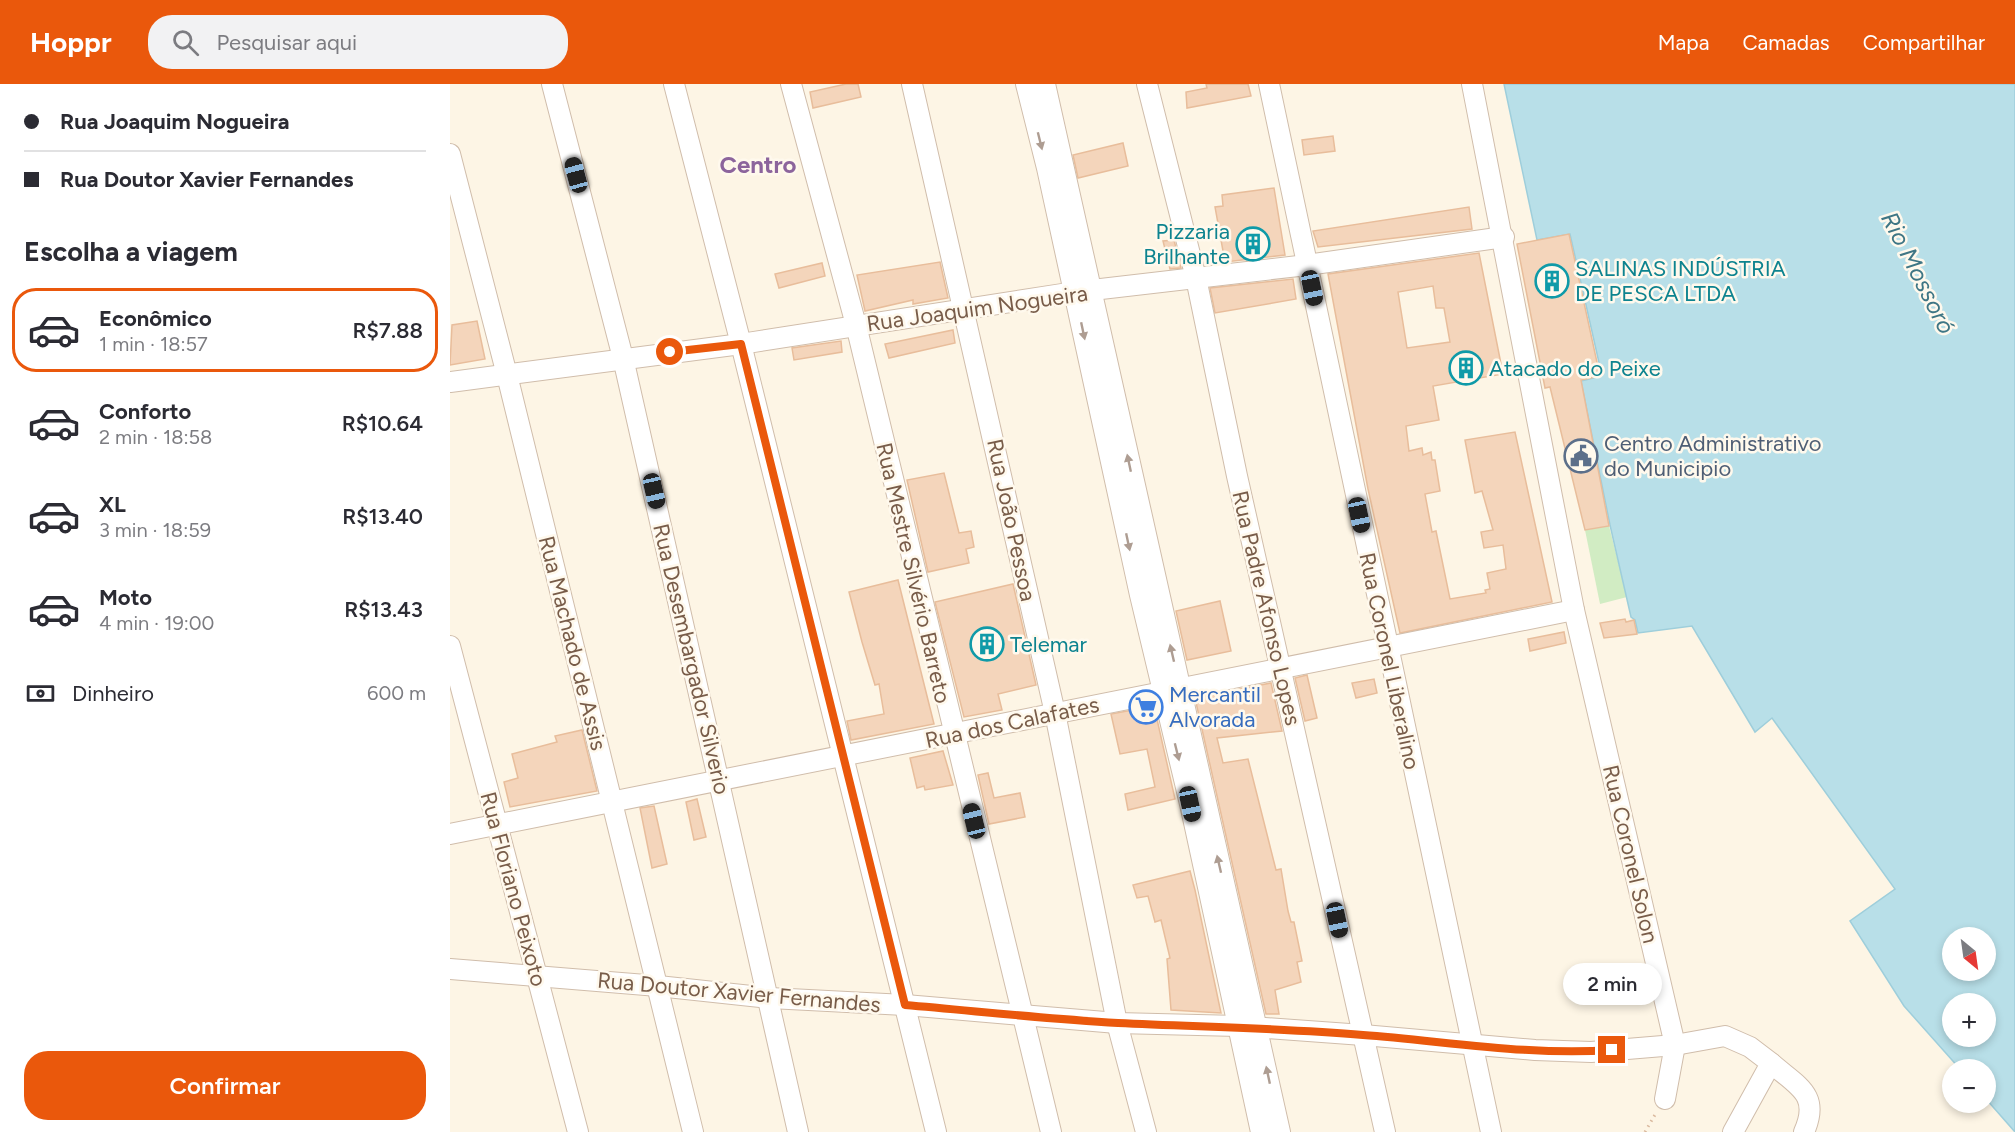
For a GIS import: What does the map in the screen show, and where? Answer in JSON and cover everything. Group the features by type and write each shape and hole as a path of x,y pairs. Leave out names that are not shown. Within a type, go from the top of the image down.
{"street":[{"name":"Rua Desembargador Silverio","path":"552,84 623,358 770,998 798,1132"},
{"path":"674,84 741,344 936,1132"},
{"name":"Rua Mestre Silvério Barreto","path":"792,84 856,325 953,735 1051,1132"},
{"name":"Rua João Pessoa","path":"912,84 965,310 1054,713 1117,1023 1146,1132"},
{"path":"1026,84 1060,189"},
{"path":"1045,84 1060,189 1131,512 1248,1027 1280,1132"},
{"name":"Rua Padre Afonso Lopes","path":"1147,84 1196,278 1237,476 1385,1132"},
{"name":"Rua Coronel Liberalino","path":"1269,84 1491,1132"},
{"name":"Rua Coronel Solon","path":"1472,84 1504,237 1574,610 1675,1045 1665,1099"},
{"name":"Rua Machado de Assis","path":"450,154 507,375 693,1132"},
{"name":"Rua Joaquim Nogueira","path":"450,382 741,344 1083,291 1307,265 1504,237"},
{"name":"Rua dos Calafates","path":"450,834 1574,610"},
{"name":"Rua Floriano Peixoto","path":"450,646 578,1132"},
{"name":"Rua Doutor Xavier Fernandes","path":"450,969 658,986 770,998 905,1005 1117,1023 1248,1027 1472,1046 1591,1052 1675,1045 1725,1036 1750,1047 1807,1094 1811,1112 1804,1132"},
{"path":"1248,1027 1261,1132"},
{"path":"1733,1132 1771,1063"}],"green space":[{"path":"1609,526 1627,597 1600,604 1585,530"}],"water":[{"name":"Rio Mossoró","path":"1504,84 2015,84 2015,1132 1996,1110 1996,1059 1951,1059 1904,1006 1850,921 1895,889 1772,718 1755,732 1692,626 1638,633 1635,620 1631,617 1610,525 1581,381 1602,376 1570,234 1537,240"}],"building":[{"path":"846,84 858,84 861,97 813,108 810,92"},
{"path":"1206,84 1248,84 1251,96 1187,108 1186,92 1207,88"},
{"path":"1333,136 1335,151 1304,155 1302,140"},
{"path":"1123,143 1128,166 1078,178 1073,155"},
{"path":"1274,188 1285,255 1225,262 1215,207 1223,206 1222,195"},
{"path":"1469,207 1472,229 1318,247 1313,231"},
{"name":"SALINAS INDÚSTRIA DE PESCA LTDA","path":"1569,234 1600,376 1581,380 1609,526 1585,530 1550,387 1545,388 1517,244"},
{"path":"1174,240 1181,268 1170,269 1163,241"},
{"path":"1479,253 1503,374 1433,386 1439,420 1406,426 1409,451 1422,448 1423,455 1431,452 1432,460 1435,460 1440,491 1425,494 1432,532 1436,531 1450,599 1486,593 1485,590 1490,589 1487,573 1506,569 1503,545 1484,548 1481,532 1493,530 1482,491 1475,493 1465,440 1515,432 1552,602 1400,633 1368,489 1328,274","holes":["1433,286 1436,308 1444,308 1450,342 1407,348 1398,292"]},
{"path":"940,262 948,298 913,304 913,300 865,311 857,275"},
{"path":"822,263 825,276 779,288 775,274"},
{"path":"1293,279 1296,299 1215,313 1210,288"},
{"path":"477,321 485,359 450,365 452,325"},
{"path":"953,330 955,343 889,358 885,344"},
{"path":"841,341 842,352 794,360 792,348"},
{"path":"944,473 959,533 971,531 974,547 966,549 969,563 928,572 907,480"},
{"path":"898,580 934,724 851,740 847,721 884,714 879,684 875,685 849,592"},
{"name":"Telemar","path":"1013,584 1036,685 998,694 1002,710 964,717 935,602"},
{"path":"1220,601 1231,651 1187,660 1176,611"},
{"path":"1625,619 1626,622 1634,620 1637,634 1604,638 1600,623"},
{"path":"1564,632 1566,643 1530,651 1528,639"},
{"path":"1307,675 1317,718 1305,721 1295,678"},
{"path":"1374,679 1377,693 1356,698 1352,683"},
{"path":"1271,683 1282,731 1217,738 1223,763 1248,759 1276,870 1281,869 1288,911 1291,922 1294,922 1302,961 1297,962 1301,982 1275,990 1279,1014 1266,1014 1195,698"},
{"path":"1154,706 1175,799 1128,810 1125,794 1155,787 1147,749 1120,754 1111,714"},
{"path":"582,730 597,791 510,807 504,782 518,778 512,754 557,742 555,736"},
{"path":"943,751 953,785 925,790 924,786 917,788 910,758"},
{"path":"988,773 994,798 1020,793 1025,817 989,824 978,775"},
{"path":"697,799 706,837 694,840 686,802"},
{"path":"654,806 667,864 652,868 640,808"},
{"path":"1190,871 1221,1013 1171,1010 1167,959 1170,958 1161,920 1155,922 1148,896 1137,898 1133,885"}],"place":[{"name":"Pizzaria Brilhante","path":"1253,244"},
{"name":"SALINAS INDÚSTRIA DE PESCA LTDA","path":"1552,281"},
{"name":"Atacado do Peixe","path":"1466,368"},
{"name":"Centro Administrativo do Municipio","path":"1581,456"},
{"name":"Telemar","path":"987,644"},
{"name":"Mercantil Alvorada","path":"1146,707"}],"district":[{"name":"Centro","path":"758,165"}],"route":[{"path":"670,352 741,344 905,1005 1117,1023 1238,1026 1363,1035 1472,1046 1591,1052 1612,1050"}]}
